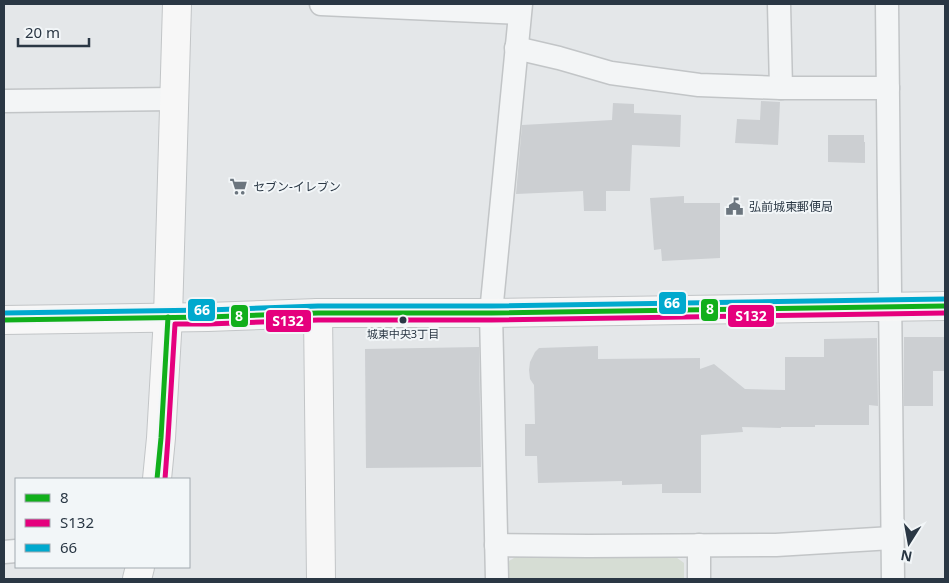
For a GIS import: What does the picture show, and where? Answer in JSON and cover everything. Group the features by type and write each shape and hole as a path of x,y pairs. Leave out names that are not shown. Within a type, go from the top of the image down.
{"street":[{"path":"157,478 162,438 168,317 177,4"},
{"path":"321,4 520,8 491,313 497,579"},
{"path":"779,4 781,88"},
{"path":"887,4 893,579"},
{"path":"516,48 611,73 699,85 781,88 888,88"},
{"path":"4,101 174,99"},
{"path":"4,320 208,317 318,313 491,313 945,306"},
{"path":"318,313 321,579"},
{"path":"496,545 776,545 892,538"},
{"path":"699,545 699,579"}],"shaded area":[{"path":"519,555 673,555 684,563 684,579 509,579 509,561"}],"building":[{"path":"761,101 780,102 778,145 735,143 737,119 760,120"},
{"path":"613,103 634,104 634,113 681,115 680,147 632,145 630,191 606,191 606,211 584,211 583,191 516,194 522,125 612,120"},
{"path":"828,135 864,135 865,163 828,162"},
{"path":"684,196 684,203 720,203 720,258 662,261 661,249 654,250 650,198"},
{"path":"904,337 945,337 945,371 933,371 933,406 904,406"},
{"path":"877,338 878,406 869,405 869,425 815,425 815,427 781,428 742,427 743,432 701,435 701,493 662,493 662,484 622,485 622,481 538,483 537,456 525,456 525,424 535,424 534,385 530,379 530,362 539,348 598,346 598,359 700,358 700,369 714,364 745,389 785,390 785,357 824,357 824,339"},
{"path":"479,347 481,467 366,468 365,349"}],"transit line":[{"name":"66","path":"4,313 208,310 318,306 491,306 945,299"},
{"name":"8","path":"4,320 208,317 318,313 491,313 945,306"},
{"name":"S132","path":"165,478 175,324 318,320 491,320 945,313"},
{"name":"8","path":"157,478 168,317"}],"place":[{"name":"セブン-イレブン","path":"239,187"},
{"name":"弘前城東郵便局","path":"735,207"},
{"name":"城東中央3丁目","path":"403,320"}]}
